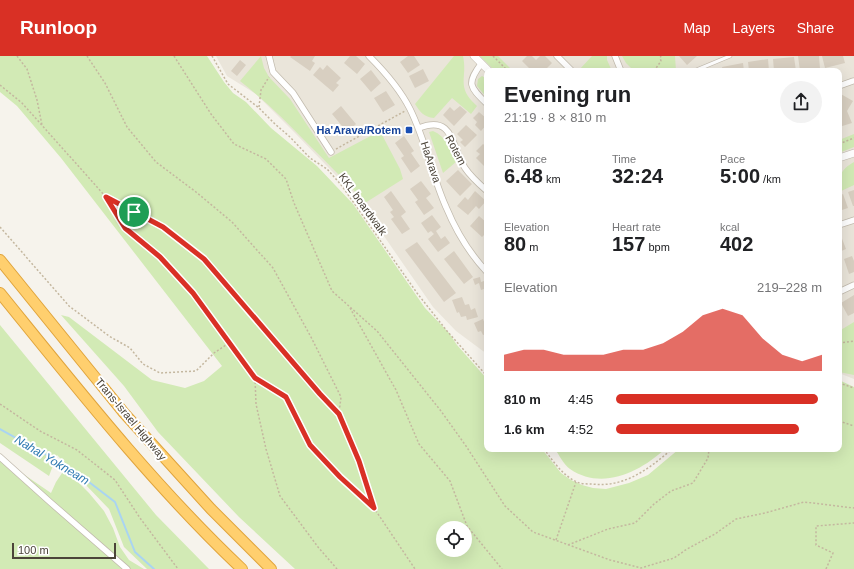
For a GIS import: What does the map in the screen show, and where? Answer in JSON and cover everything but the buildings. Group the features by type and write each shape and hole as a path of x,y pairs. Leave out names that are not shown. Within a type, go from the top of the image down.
{"highway":[{"name":"Trans-Israel Highway","path":"0,260 129,419 206,504 271,569"},
{"name":"Trans-Israel Highway","path":"0,293 84,397 157,482 242,569"}],"street":[{"path":"269,56 273,72 293,93 331,152"},
{"name":"HaArava","path":"369,56 384,71 399,90 410,108 419,128 454,225 464,243 484,268"},
{"path":"474,56 485,68"},
{"path":"557,56 569,68"},
{"path":"615,56 620,68"},
{"path":"481,64 471,80 472,86 484,101"},
{"path":"842,85 853,81"},
{"name":"Rotem","path":"419,128 433,124 442,127 449,133 465,167 484,188"},
{"path":"842,157 854,152"},
{"path":"842,224 854,220"},
{"path":"842,291 854,285"},
{"path":"0,457 127,569"}],"lane":[{"path":"701,68 730,56"}],"path":[{"path":"17,56 27,69 37,100 43,126"},
{"path":"87,56 105,83 127,127 156,162 196,192 232,222 273,268 312,339 341,397 339,414"},
{"path":"174,56 211,114 234,144 266,159 286,179 294,203 332,292 377,331 441,411 505,506 533,532 610,560 640,568 674,558 736,520 804,502 854,508"},
{"name":"KKL boardwalk","path":"212,56 228,84 259,108 310,158 327,169 342,186 417,293 447,331 484,373"},
{"path":"493,56 505,68"},
{"path":"656,68 661,61 661,56"},
{"path":"259,108 261,90 269,77 271,65"},
{"path":"0,85 22,103 106,197 125,228 160,257 193,293 255,378 286,397 310,445 340,477 374,508 415,569"},
{"path":"331,152 410,108"},
{"path":"842,143 854,138"},
{"path":"106,197 163,227 204,259 339,414 359,461 374,508"},
{"path":"0,227 69,306 103,332 130,348 143,364 160,373 196,371 214,353 230,343"},
{"path":"350,307 396,390 419,444 450,481 467,526 502,569"},
{"path":"842,343 854,341"},
{"path":"255,378 256,404 259,419 280,496 318,548 337,569"},
{"path":"842,384 854,388"},
{"path":"0,404 40,431 77,450 115,480 140,518 178,569"},
{"path":"842,422 854,426"},
{"path":"546,452 558,468 576,482 599,485 622,482 645,470 668,452"},
{"path":"568,545 608,529 635,523 654,504 671,491 692,483 708,458 709,452"},
{"path":"556,540 576,482"},
{"path":"826,569 833,553 816,545 816,526 854,523"}],"shaded area":[{"path":"216,56 854,56 854,379 842,374 842,68 484,68 484,352 456,331 433,307 357,197 256,94 227,76"}],"green space":[{"path":"0,56 207,56 233,93 246,102 271,128 317,166 353,204 425,308 449,333 457,345 484,376 484,452 544,452 561,473 582,485 606,489 629,483 648,475 675,452 842,452 842,381 854,387 854,569 295,569 239,517 158,432 124,386 61,315 69,317 152,380 185,388 204,381 222,366 61,158 17,106 0,92"},
{"path":"261,56 264,68 269,77 290,99 329,158 380,131 400,169 403,179 365,203 283,119 240,81"},
{"path":"454,56 463,56 464,87 470,99 477,106 471,114 452,98 434,118 428,117 421,112 415,104"},
{"path":"480,56 498,56 510,68 492,68"},
{"path":"592,56 607,56 611,68 581,68"},
{"path":"622,56 675,56 676,68 631,68"},
{"path":"482,76 484,77 484,94 477,86 478,79"},
{"path":"433,131 441,136 450,148 456,162 443,173 429,132"},
{"path":"854,134 854,147 842,152 842,139"},
{"path":"854,162 854,185 842,191 842,172"},
{"path":"854,322 854,375 842,373 842,329"},
{"path":"0,325 156,515 209,569 147,569 124,547 109,509 57,455 49,476 0,443"},
{"path":"557,452 661,452 644,465 632,471 620,476 608,478 595,478 582,475 570,469"},
{"path":"0,458 51,493 64,470 89,493 104,511 113,528 120,547 129,560 144,569 0,569"}],"waterway":[{"name":"Nahal Yokneam","path":"0,429 72,469 115,502 135,552 154,569"}],"place":[{"name":"Ha'Arava/Rotem","path":"409,130"}],"route":[{"path":"106,197 134,212 163,227 204,259 339,414 359,461 374,508 340,477 310,445 286,397 255,378 193,293 160,257 125,228 106,197"}]}
